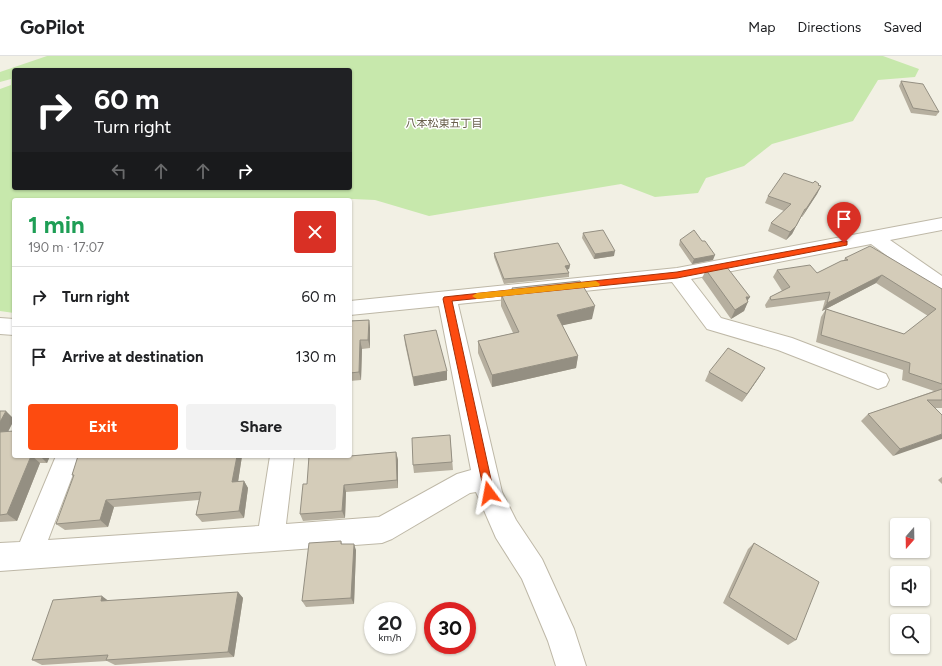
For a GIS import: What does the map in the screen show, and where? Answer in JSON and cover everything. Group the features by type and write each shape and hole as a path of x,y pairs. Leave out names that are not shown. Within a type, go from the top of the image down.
{"street":[{"path":"352,308 677,275 942,224"},
{"path":"874,237 942,286"},
{"path":"677,275 714,324 784,344 878,380"},
{"path":"447,299 489,493 506,529 532,569 563,640 571,666"},
{"path":"0,326 12,327"},
{"path":"29,554 67,458"},
{"path":"271,538 282,458"},
{"path":"0,556 382,530 466,482 486,479"}],"green space":[{"path":"47,56 883,56 919,69 915,77 878,80 853,121 772,144 744,166 706,178 698,193 655,197 621,184 429,216 375,200 352,198 12,198 12,313 0,311 0,89 11,85 11,79 0,82 0,72"}],"building":[{"path":"901,81 923,84 939,112 913,108"},
{"path":"784,173 813,183 815,181 821,186 805,209 796,226 790,232 771,223 791,204 768,196"},
{"path":"603,230 615,251 595,254 583,233"},
{"path":"694,230 702,241 705,241 715,255 694,259 680,240"},
{"path":"558,243 570,265 565,266 569,273 504,279 494,253"},
{"path":"870,246 942,289 942,384 909,373 910,363 821,335 826,309 904,334 936,309 882,275 827,303 830,292 771,300 770,297 790,287 777,270 810,265 817,273 841,261 848,260 845,258"},
{"path":"726,266 750,297 746,297 748,302 735,310 706,270"},
{"path":"580,281 595,306 557,315 578,356 492,375 478,341 519,332 501,294 513,291 512,288"},
{"path":"369,320 368,340 360,340 359,372 352,373 352,321"},
{"path":"436,330 447,371 413,377 404,335"},
{"path":"728,348 765,368 747,394 709,372"},
{"path":"942,389 942,400 927,400 942,415 942,434 900,449 868,414"},
{"path":"0,411 6,411 0,422"},
{"path":"12,431 12,458 30,458 7,514 0,515 0,432"},
{"path":"450,435 452,462 413,465 412,438"},
{"path":"396,452 397,480 344,485 342,511 300,514 303,484 307,484 309,458 352,458 352,456"},
{"path":"77,458 237,458 232,482 244,481 239,511 196,515 201,492 106,500 100,520 56,524 74,475 72,475"},
{"path":"341,541 341,544 354,544 351,598 302,601 309,543"},
{"path":"754,543 819,582 796,640 729,597"},
{"path":"238,592 228,652 106,660 108,655 32,660 53,600 102,596 101,601"}],"slow traffic":[{"path":"477,296 596,284"}],"district":[{"name":"八本松東五丁目","path":"444,123"}],"route":[{"path":"489,493 447,299 677,275 844,243"}]}
